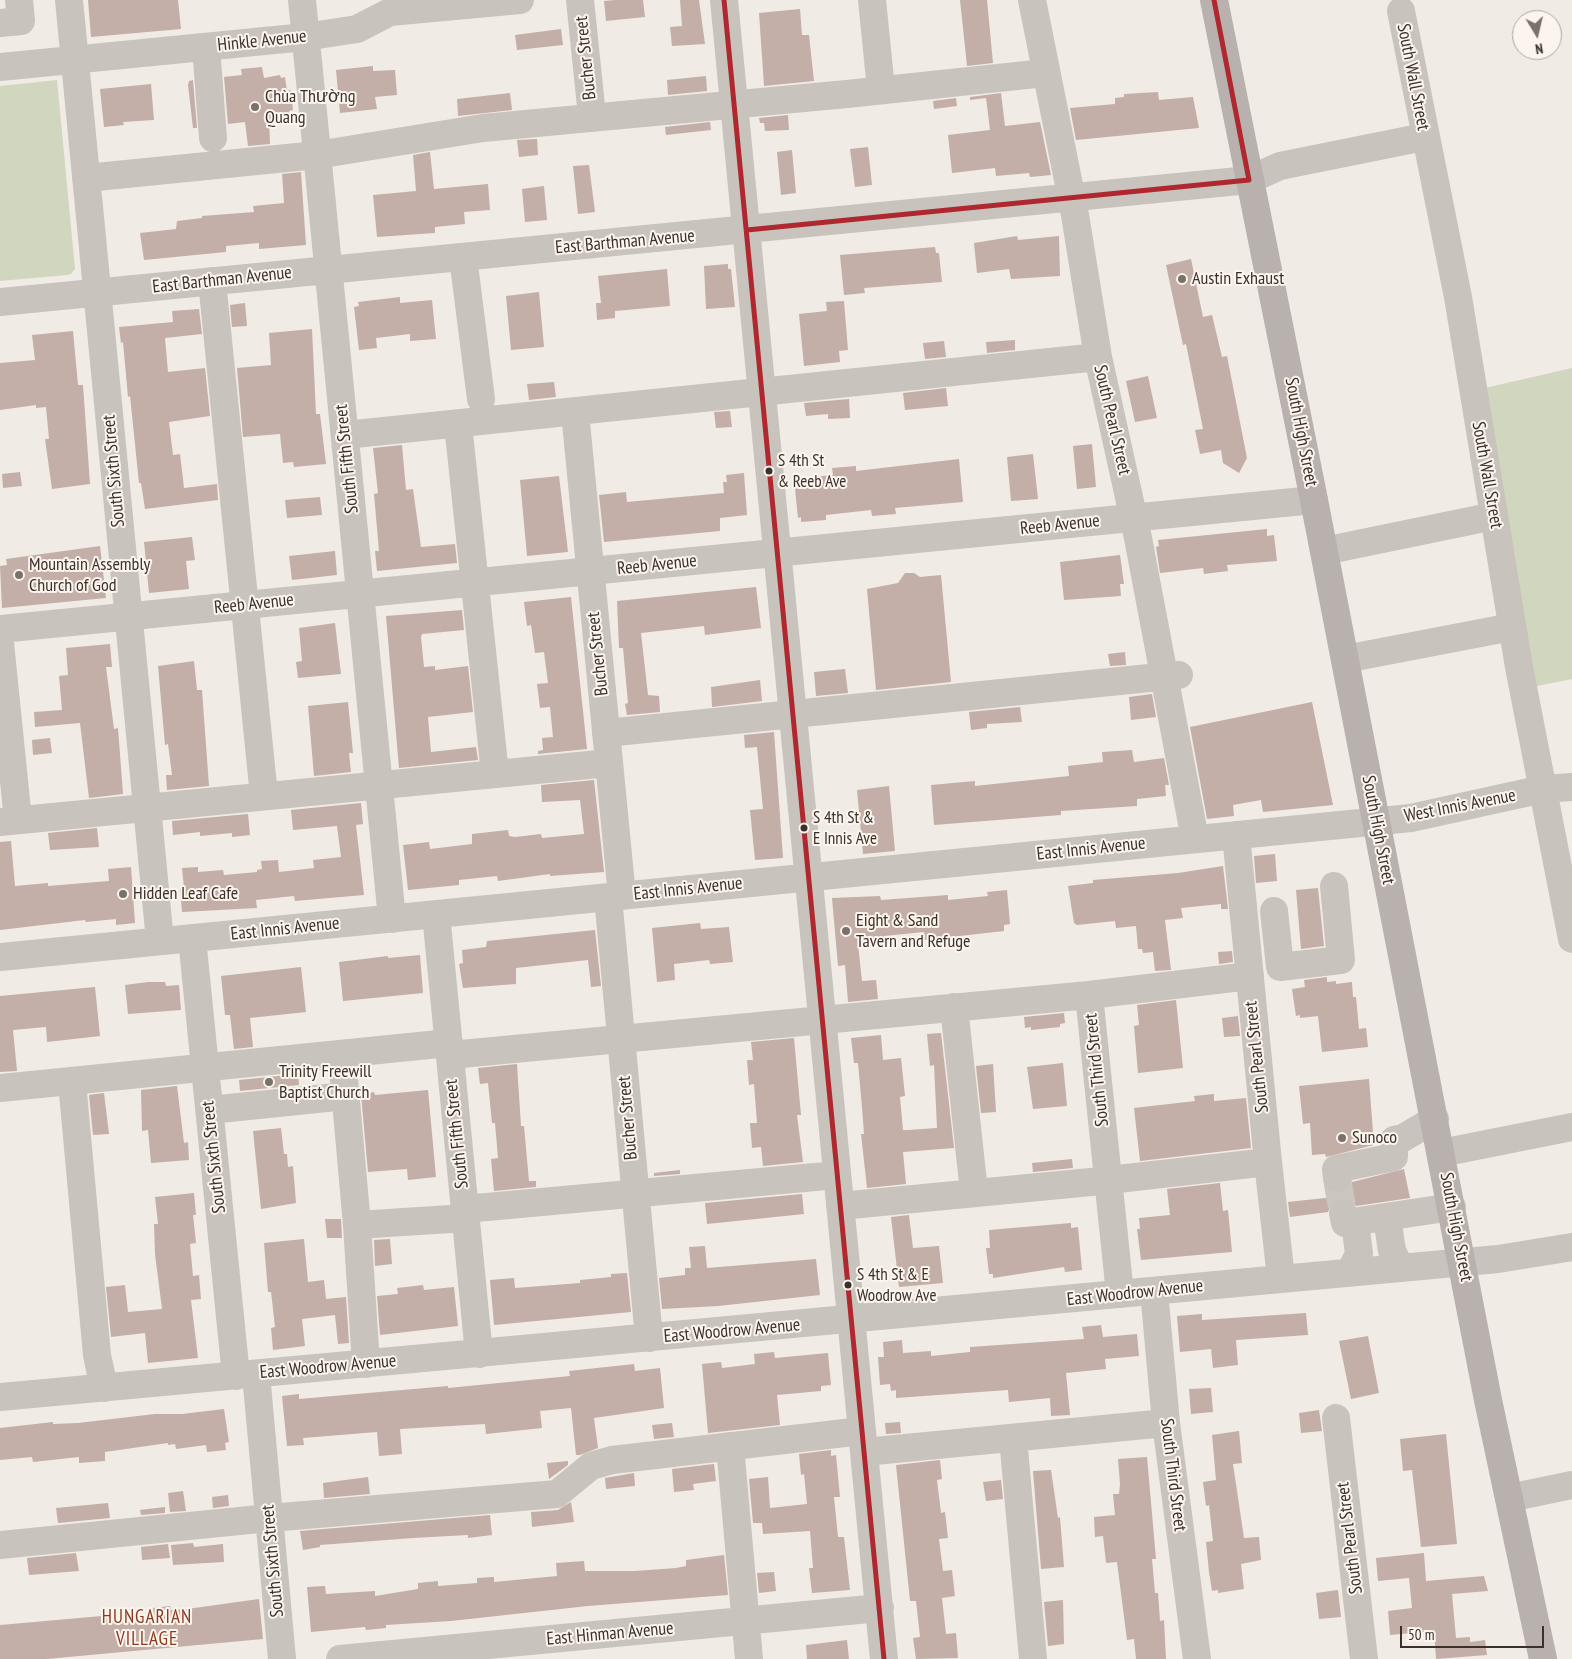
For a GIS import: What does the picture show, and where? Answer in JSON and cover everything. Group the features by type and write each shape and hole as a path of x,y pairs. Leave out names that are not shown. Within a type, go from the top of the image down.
{"main road":[{"name":"South High Street","path":"1214,0 1314,500 1509,1498 1543,1659"}],"street":[{"path":"0,23 21,21 19,0"},
{"name":"South Sixth Street","path":"69,0 160,941"},
{"name":"South Fifth Street","path":"302,0 392,919"},
{"name":"Hinkle Avenue","path":"0,67 305,37 357,29 390,12 490,1 520,0"},
{"name":"Bucher Street","path":"580,0 592,116"},
{"path":"724,0 884,1659"},
{"path":"872,0 881,89"},
{"name":"South Pearl Street","path":"1032,0 1045,73 1072,198 1098,357 1171,676 1195,839"},
{"name":"South Wall Street","path":"1401,11 1424,137 1458,297 1512,627 1572,939"},
{"path":"206,47 213,138"},
{"path":"86,178 317,155 483,128 592,116 847,94 1045,73"},
{"name":"East Barthman Avenue","path":"0,302 1250,180 1280,166 1424,137"},
{"path":"463,257 481,399"},
{"path":"212,281 264,796"},
{"path":"345,435 1098,357"},
{"name":"Bucher Street","path":"575,412 609,763 621,1038 649,1338"},
{"path":"458,424 495,774"},
{"name":"Reeb Avenue","path":"0,629 1314,500"},
{"path":"1324,551 1494,516"},
{"path":"1345,658 1512,627"},
{"path":"0,643 9,821 609,763"},
{"path":"606,733 1171,676"},
{"name":"West Innis Avenue","path":"1376,821 1411,818 1543,790 1572,787"},
{"name":"East Innis Avenue","path":"0,957 1376,821"},
{"name":"South Pearl Street","path":"1236,835 1281,1278"},
{"path":"1244,914 1274,902 1280,967 1341,960 1334,886"},
{"name":"South Fifth Street","path":"436,914 479,1354"},
{"name":"South Sixth Street","path":"192,938 210,1110 246,1375 269,1518 282,1659"},
{"path":"0,1088 342,1056 621,1038 1089,994 1250,976"},
{"name":"South Third Street","path":"1089,994 1120,1294"},
{"path":"954,1007 974,1192"},
{"path":"342,1056 357,1226 366,1364"},
{"path":"72,1082 98,1355 104,1388"},
{"path":"210,1110 346,1096"},
{"path":"1338,1178 1336,1169 1394,1157 1394,1140 1403,1138 1435,1119"},
{"path":"1442,1153 1572,1126"},
{"path":"840,1206 1108,1180 1268,1162"},
{"path":"357,1226 635,1194 838,1175"},
{"path":"1350,1272 1360,1254 1349,1217 1387,1217 1452,1207"},
{"path":"1387,1217 1392,1251 1400,1267"},
{"name":"East Woodrow Avenue","path":"0,1397 1498,1259 1572,1247"},
{"name":"South Third Street","path":"1154,1291 1166,1423 1197,1659"},
{"name":"South Pearl Street","path":"1336,1418 1364,1659"},
{"path":"0,1545 269,1518 557,1494 591,1466 612,1460 730,1446 1013,1438 1166,1423"},
{"path":"1013,1438 1033,1659"},
{"path":"730,1446 749,1659"},
{"path":"1509,1498 1572,1485"},
{"name":"East Hinman Avenue","path":"340,1659 880,1608"}],"green space":[{"path":"57,80 75,269 71,274 67,275 0,281 0,86"},
{"path":"1572,368 1572,679 1532,687 1476,390"}],"building":[{"path":"88,0 178,0 181,29 91,37"},
{"path":"643,0 645,17 606,21 604,1"},
{"path":"680,0 699,0 705,44 672,46 670,27 682,26"},
{"path":"960,0 987,0 993,63 967,66"},
{"path":"800,9 802,35 809,35 814,81 764,86 759,13"},
{"path":"561,29 563,45 517,50 515,35"},
{"path":"373,66 373,71 395,70 397,95 375,97 377,109 340,113 336,70"},
{"path":"262,67 264,78 280,75 281,78 285,77 287,91 291,90 293,110 289,111 290,117 269,120 270,144 248,146 245,122 228,124 224,77 242,75 241,69"},
{"path":"706,76 707,91 668,95 667,80"},
{"path":"193,80 197,128 193,128 188,85 189,81"},
{"path":"151,84 154,120 123,122 124,125 104,127 100,89"},
{"path":"1158,92 1159,100 1193,97 1199,128 1076,140 1070,108 1115,104 1115,98 1124,97 1124,94"},
{"path":"510,93 512,110 458,116 457,99"},
{"path":"1001,93 1005,126 1040,122 1051,175 1030,177 1029,173 996,176 995,168 952,173 948,135 990,130 986,98 970,100 970,97"},
{"path":"956,98 957,106 934,109 933,101"},
{"path":"788,115 789,130 765,131 764,123 760,123 759,118"},
{"path":"710,122 711,130 666,135 665,127"},
{"path":"537,139 538,155 519,157 517,140"},
{"path":"868,147 872,185 855,187 850,149"},
{"path":"792,150 796,193 781,195 777,152"},
{"path":"430,152 434,189 488,184 490,210 464,212 465,224 435,227 435,233 377,237 373,195 416,191 413,155"},
{"path":"589,165 595,212 578,214 573,166"},
{"path":"301,172 306,245 259,249 259,243 226,246 226,252 144,260 140,233 176,229 177,221 202,218 202,216 254,212 253,206 284,203 282,174"},
{"path":"544,186 547,220 525,222 522,189"},
{"path":"1017,236 1018,240 1059,236 1060,276 1011,279 1009,269 977,273 974,243"},
{"path":"935,247 936,253 939,253 942,282 864,288 865,293 844,295 840,255"},
{"path":"1191,259 1203,317 1212,315 1222,357 1227,356 1247,458 1239,473 1223,463 1221,450 1200,454 1195,430 1203,429 1186,344 1183,345 1166,265"},
{"path":"728,264 728,269 731,269 735,307 706,309 704,266"},
{"path":"667,269 670,306 615,311 615,318 597,320 596,303 601,303 598,276"},
{"path":"539,292 544,347 511,350 506,296"},
{"path":"400,297 400,303 432,300 436,339 410,341 410,334 376,338 377,348 359,350 354,307 359,306 358,302"},
{"path":"844,301 848,350 839,351 840,362 804,366 799,314 827,311 826,302"},
{"path":"245,303 247,326 232,327 230,305"},
{"path":"199,309 202,334 165,338 168,372 205,368 210,416 169,422 173,455 180,454 184,488 217,484 218,500 145,509 141,483 139,483 130,396 128,397 123,342 121,343 119,327 173,322 172,311"},
{"path":"312,329 316,414 320,414 326,464 294,467 293,462 283,463 280,434 243,437 237,368 271,365 269,333"},
{"path":"73,331 78,385 83,385 90,484 52,489 45,439 49,439 46,407 36,408 36,405 0,410 0,363 35,360 32,335"},
{"path":"1015,340 1015,350 987,353 986,342"},
{"path":"944,341 946,357 925,359 923,343"},
{"path":"1148,376 1157,418 1135,422 1126,381"},
{"path":"554,382 556,397 529,400 527,384"},
{"path":"946,388 948,406 905,410 903,393"},
{"path":"849,399 850,418 828,419 828,414 806,416 804,403"},
{"path":"730,411 732,427 716,428 714,412"},
{"path":"1092,444 1096,487 1077,489 1073,446"},
{"path":"402,445 406,490 413,489 421,547 455,544 457,563 377,571 375,551 379,551 374,494 378,493 373,448"},
{"path":"1033,454 1038,499 1011,501 1007,457"},
{"path":"959,459 963,502 895,508 896,514 872,516 871,510 826,515 826,520 801,522 801,517 798,518 794,479 833,475 832,468 856,466 856,471"},
{"path":"20,472 22,486 3,488 2,474"},
{"path":"744,473 747,515 720,518 720,531 604,542 599,495 626,492 627,502 724,493 723,482 727,482 726,475"},
{"path":"559,476 568,552 527,556 520,480"},
{"path":"320,497 322,515 287,518 285,500"},
{"path":"1267,529 1267,536 1274,535 1277,561 1227,565 1228,571 1204,574 1203,568 1160,573 1156,547 1159,546 1158,540"},
{"path":"192,537 195,560 186,561 189,589 149,593 144,542"},
{"path":"100,546 106,598 2,608 0,566 7,565 6,559"},
{"path":"335,551 337,575 292,580 289,556"},
{"path":"1120,555 1124,584 1120,584 1121,596 1064,600 1060,562"},
{"path":"905,573 914,573 920,577 941,575 951,682 876,690 867,589 898,583"},
{"path":"756,587 761,628 705,635 704,626 641,633 648,695 659,696 660,712 627,715 625,704 628,703 623,648 619,648 617,601"},
{"path":"571,597 587,749 538,754 538,751 543,750 542,738 553,737 550,707 540,708 537,684 548,683 544,652 535,653 531,625 527,626 524,602"},
{"path":"462,610 464,630 422,634 421,637 424,667 435,666 435,670 468,666 473,712 428,717 431,752 476,747 478,760 399,768 386,616"},
{"path":"335,623 341,674 298,678 296,662 302,661 299,628"},
{"path":"110,644 112,667 106,667 114,729 118,728 123,794 89,798 80,723 35,727 34,712 62,710 59,676 68,675 66,648"},
{"path":"1125,652 1126,665 1110,666 1108,654"},
{"path":"194,661 197,690 202,690 209,786 167,790 166,775 172,775 168,744 165,745 158,666"},
{"path":"845,669 848,693 816,696 814,672"},
{"path":"760,680 762,701 712,707 711,687"},
{"path":"1152,694 1156,717 1131,720 1129,697"},
{"path":"348,702 353,753 349,753 351,772 314,776 308,706"},
{"path":"1312,702 1333,805 1263,812 1261,800 1233,805 1234,816 1207,819 1190,727"},
{"path":"1020,707 1022,722 987,724 987,728 971,730 969,712"},
{"path":"774,732 783,858 755,860 750,810 763,809 757,747 745,748 744,735"},
{"path":"50,738 52,753 33,755 32,740"},
{"path":"1132,750 1134,762 1164,758 1169,785 1165,785 1166,796 1137,799 1137,806 1061,811 1061,815 934,825 931,785 975,781 975,786 1069,776 1068,766 1103,762 1102,752"},
{"path":"594,780 604,872 550,876 550,874 498,881 497,876 459,880 459,885 408,890 403,845 429,842 430,849 472,844 472,834 508,830 509,836 515,837 541,834 542,838 584,834 580,800 542,802 541,785"},
{"path":"889,786 895,851 863,854 857,790"},
{"path":"361,803 363,824 356,825 364,895 295,901 294,896 256,900 257,908 182,912 180,889 184,888 182,868 198,867 198,872 223,870 224,875 257,872 257,870 262,869 261,861 278,860 279,872 314,868 313,860 341,857 337,826 293,830 291,810"},
{"path":"248,814 250,835 232,837 232,833 200,836 200,832 173,835 172,821"},
{"path":"97,828 99,847 50,850 48,833"},
{"path":"11,841 15,886 48,883 48,886 109,881 108,869 131,867 135,923 116,925 116,919 86,922 85,920 0,930 0,842"},
{"path":"1275,854 1277,881 1256,883 1254,856"},
{"path":"1223,866 1228,909 1221,909 1221,904 1181,908 1183,918 1165,920 1171,970 1155,971 1153,952 1143,953 1142,949 1138,949 1136,926 1116,928 1115,921 1077,925 1074,923 1068,886 1093,883 1093,880 1178,873"},
{"path":"1318,888 1324,946 1301,949 1296,890"},
{"path":"1007,890 1010,924 1004,925 1004,931 925,940 924,932 884,936 885,941 858,944 862,981 876,980 878,999 848,1002 845,965 838,966 832,898 880,896 881,900 948,895 948,900 988,896 987,892"},
{"path":"700,923 701,929 729,927 733,962 710,964 709,960 674,964 675,980 657,982 652,928"},
{"path":"595,930 601,986 591,987 588,960 516,968 516,984 463,988 459,964 463,963 462,950 486,947 487,941"},
{"path":"1232,951 1233,962 1219,964 1218,952"},
{"path":"420,955 423,993 343,1001 339,962 388,956 388,958"},
{"path":"301,967 306,1012 250,1018 253,1047 234,1049 230,1015 225,1015 221,976"},
{"path":"1327,977 1327,982 1336,981 1336,984 1352,982 1353,997 1356,997 1359,1029 1366,1028 1368,1047 1322,1052 1318,1016 1300,1018 1300,1015 1296,1016 1292,989 1305,987 1304,980"},
{"path":"165,982 166,986 179,985 181,1010 128,1014 125,985"},
{"path":"95,987 100,1036 47,1042 46,1027 13,1030 17,1071 0,1072 0,996"},
{"path":"1176,1000 1183,1068 1138,1073 1134,1026 1139,1025 1137,1005"},
{"path":"1064,1013 1065,1023 1060,1024 1060,1027 1031,1030 1031,1027 1025,1028 1024,1017"},
{"path":"1238,1016 1240,1036 1224,1037 1222,1018"},
{"path":"941,1033 954,1148 903,1152 906,1184 867,1188 861,1134 864,1134 858,1063 854,1063 851,1038 881,1035 883,1060 901,1058 905,1096 900,1097 903,1130 908,1130 937,1128 934,1065 930,1066 927,1034"},
{"path":"794,1038 801,1115 797,1115 803,1162 763,1166 761,1147 752,1148 750,1123 757,1123 754,1084 749,1085 747,1060 753,1060 751,1042"},
{"path":"1063,1063 1067,1106 1033,1109 1027,1067"},
{"path":"517,1064 521,1126 524,1126 529,1181 536,1181 536,1187 494,1191 491,1159 498,1158 495,1123 492,1123 488,1083 480,1084 478,1068"},
{"path":"993,1064 996,1112 981,1113 976,1066"},
{"path":"298,1074 299,1085 240,1091 239,1080"},
{"path":"1369,1079 1374,1145 1326,1157 1325,1154 1312,1155 1310,1123 1303,1124 1299,1086"},
{"path":"177,1086 184,1143 188,1142 189,1160 151,1163 148,1130 142,1131 141,1090"},
{"path":"428,1090 436,1177 408,1180 407,1169 368,1172 361,1094 374,1092 375,1095"},
{"path":"104,1093 109,1134 93,1135 89,1095"},
{"path":"1214,1094 1214,1101 1246,1098 1251,1148 1140,1161 1134,1108 1195,1101 1194,1096"},
{"path":"281,1128 284,1154 287,1154 288,1167 293,1166 296,1203 261,1209 253,1131"},
{"path":"1072,1159 1073,1168 1033,1172 1032,1163"},
{"name":"Sunoco","path":"1404,1169 1410,1198 1356,1206 1348,1198 1340,1198 1332,1202 1328,1212 1290,1217 1288,1202 1334,1197 1333,1193 1346,1191 1352,1182"},
{"path":"680,1170 680,1174 654,1176 654,1173"},
{"path":"1220,1183 1223,1211 1228,1210 1232,1252 1141,1260 1137,1229 1140,1229 1139,1218 1170,1215 1167,1189"},
{"path":"194,1193 196,1215 193,1215 196,1243 190,1244 193,1276 199,1275 201,1299 191,1300 198,1358 148,1363 145,1333 111,1337 106,1287 125,1285 128,1312 162,1309 155,1254 154,1224 158,1224 155,1197"},
{"path":"802,1194 804,1214 707,1224 705,1203"},
{"path":"909,1215 913,1248 939,1246 943,1283 899,1287 891,1217"},
{"path":"325,1219 341,1219 342,1238 327,1238"},
{"path":"1071,1223 1071,1228 1078,1227 1082,1270 1065,1272 1064,1267 993,1278 993,1274 989,1274 986,1248 990,1248 989,1230"},
{"path":"304,1239 308,1282 324,1280 326,1299 346,1297 349,1343 338,1344 335,1315 302,1319 305,1346 273,1350 271,1328 275,1327 271,1292 268,1292 264,1243"},
{"path":"390,1239 392,1264 375,1266 374,1240"},
{"path":"705,1246 707,1268 816,1259 820,1295 718,1306 662,1309 659,1278 685,1275 685,1268 691,1268 689,1247"},
{"path":"627,1273 631,1312 494,1325 490,1280 514,1278 515,1288 580,1283 580,1280 611,1277 611,1274"},
{"path":"423,1285 424,1290 454,1287 458,1326 380,1335 377,1296 398,1294 397,1288"},
{"path":"1306,1313 1308,1335 1236,1340 1238,1365 1213,1368 1211,1349 1180,1352 1177,1316 1202,1314 1202,1320"},
{"path":"1101,1325 1103,1337 1137,1334 1139,1356 1105,1359 1106,1369 1066,1373 1070,1415 1051,1416 1050,1398 1009,1402 1008,1390 896,1398 896,1390 891,1391 890,1384 880,1385 878,1357 884,1357 883,1342 902,1340 903,1353 931,1351 931,1356 970,1352 970,1347 1084,1339 1082,1327"},
{"path":"1368,1336 1379,1393 1351,1399 1339,1341"},
{"path":"774,1352 775,1358 828,1353 831,1385 821,1386 821,1391 777,1395 780,1425 708,1433 702,1364 721,1362 722,1368 755,1364 754,1354"},
{"path":"634,1364 635,1371 660,1368 664,1408 594,1418 598,1448 580,1455 576,1455 571,1408 540,1411 542,1428 486,1434 485,1424 400,1429 402,1454 379,1456 377,1432 303,1438 304,1445 287,1446 282,1396 299,1394 299,1399 448,1386 448,1388 570,1376 569,1371"},
{"path":"1211,1388 1213,1412 1191,1414 1189,1389"},
{"path":"224,1409 229,1442 225,1443 226,1450 207,1452 206,1445 176,1449 175,1444 168,1445 168,1443 105,1452 105,1461 79,1463 79,1457 33,1462 32,1457 0,1460 0,1428 53,1422 53,1424 78,1423 155,1414 182,1414"},
{"path":"1319,1410 1322,1431 1301,1433 1299,1413"},
{"path":"900,1422 901,1433 886,1434 885,1423"},
{"path":"672,1423 674,1437 654,1439 652,1425"},
{"path":"1239,1431 1242,1463 1233,1464 1244,1538 1259,1537 1261,1560 1241,1564 1244,1589 1218,1593 1218,1590 1212,1591 1209,1572 1206,1542 1213,1541 1209,1505 1206,1506 1203,1482 1216,1480 1212,1435"},
{"path":"1446,1434 1457,1544 1421,1547 1412,1470 1403,1471 1400,1439"},
{"path":"831,1450 831,1456 836,1455 840,1497 834,1497 838,1537 844,1537 850,1590 812,1593 809,1568 813,1568 810,1531 763,1534 762,1523 753,1523 749,1479 768,1477 770,1508 807,1504 804,1474 801,1475 799,1454"},
{"path":"1147,1457 1156,1559 1152,1559 1155,1593 1158,1593 1160,1621 1164,1620 1166,1659 1136,1659 1134,1639 1127,1640 1117,1562 1106,1563 1103,1536 1095,1537 1094,1517 1115,1515 1113,1494 1119,1494 1120,1484 1118,1459"},
{"path":"940,1460 942,1479 937,1480 941,1513 945,1512 948,1538 939,1539 943,1571 952,1570 955,1596 942,1598 946,1634 956,1633 958,1658 916,1659 913,1638 920,1637 916,1601 910,1601 896,1465"},
{"path":"568,1461 568,1465 549,1479 547,1463"},
{"path":"714,1464 716,1481 693,1484 694,1490 674,1492 672,1469"},
{"path":"1051,1470 1058,1518 1060,1517 1064,1567 1041,1569 1033,1471"},
{"path":"634,1473 635,1486 606,1489 605,1478"},
{"path":"368,1477 370,1494 324,1498 323,1483"},
{"path":"1001,1480 1003,1499 986,1501 983,1482"},
{"path":"183,1491 186,1511 170,1512 168,1493"},
{"path":"228,1495 229,1506 213,1508 212,1497"},
{"path":"571,1502 574,1522 532,1527 531,1512 558,1510"},
{"path":"108,1503 110,1518 58,1523 56,1508"},
{"path":"165,1507 165,1513 141,1515 140,1510"},
{"path":"490,1515 492,1535 468,1538 468,1535 413,1538 320,1545 320,1547 303,1550 300,1531"},
{"path":"193,1543 194,1547 223,1544 224,1562 173,1565 171,1545"},
{"path":"168,1544 170,1558 142,1560 141,1547"},
{"path":"76,1553 79,1571 29,1575 27,1558"},
{"path":"1424,1553 1426,1581 1484,1576 1488,1591 1452,1594 1456,1638 1470,1637 1470,1642 1485,1640 1487,1655 1436,1659 1434,1631 1390,1635 1388,1611 1412,1608 1409,1578 1378,1581 1376,1558"},
{"path":"724,1555 728,1595 588,1606 451,1621 386,1625 386,1628 366,1630 365,1627 311,1632 307,1587 325,1586 326,1594 375,1591 375,1596 418,1589 418,1583 438,1581 438,1586 477,1583 477,1578 494,1577 494,1582 557,1576 556,1563 584,1561 585,1571 635,1571 676,1568 686,1566 686,1560"},
{"path":"774,1572 776,1591 759,1593 757,1573"},
{"path":"1338,1590 1341,1617 1319,1619 1316,1593"},
{"path":"259,1599 263,1639 47,1659 0,1659 0,1625 113,1615 114,1620 154,1615 153,1608 170,1606 171,1610 187,1609"},
{"path":"1063,1600 1064,1644 1048,1646 1044,1602"},
{"path":"847,1640 849,1659 807,1659 806,1645"}],"tunnel":[{"path":"1337,1178 1343,1213"}],"transit line":[{"path":"724,0 884,1659"},
{"path":"747,230 1249,180 1214,0"}],"place":[{"name":"Chùa Thường Quang","path":"255,107"},
{"name":"Austin Exhaust","path":"1182,279"},
{"name":"S 4th St & Reeb Ave","path":"769,471"},
{"name":"Mountain Assembly Church of God","path":"19,575"},
{"name":"S 4th St & E Innis Ave","path":"804,828"},
{"name":"Hidden Leaf Cafe","path":"123,894"},
{"name":"Eight & Sand Tavern and Refuge","path":"846,931"},
{"name":"Trinity Freewill Baptist Church","path":"269,1082"},
{"name":"Sunoco","path":"1342,1138"},
{"name":"S 4th St & E Woodrow Ave","path":"848,1285"}],"district":[{"name":"HUNGARIAN VILLAGE","path":"147,1629"}]}
